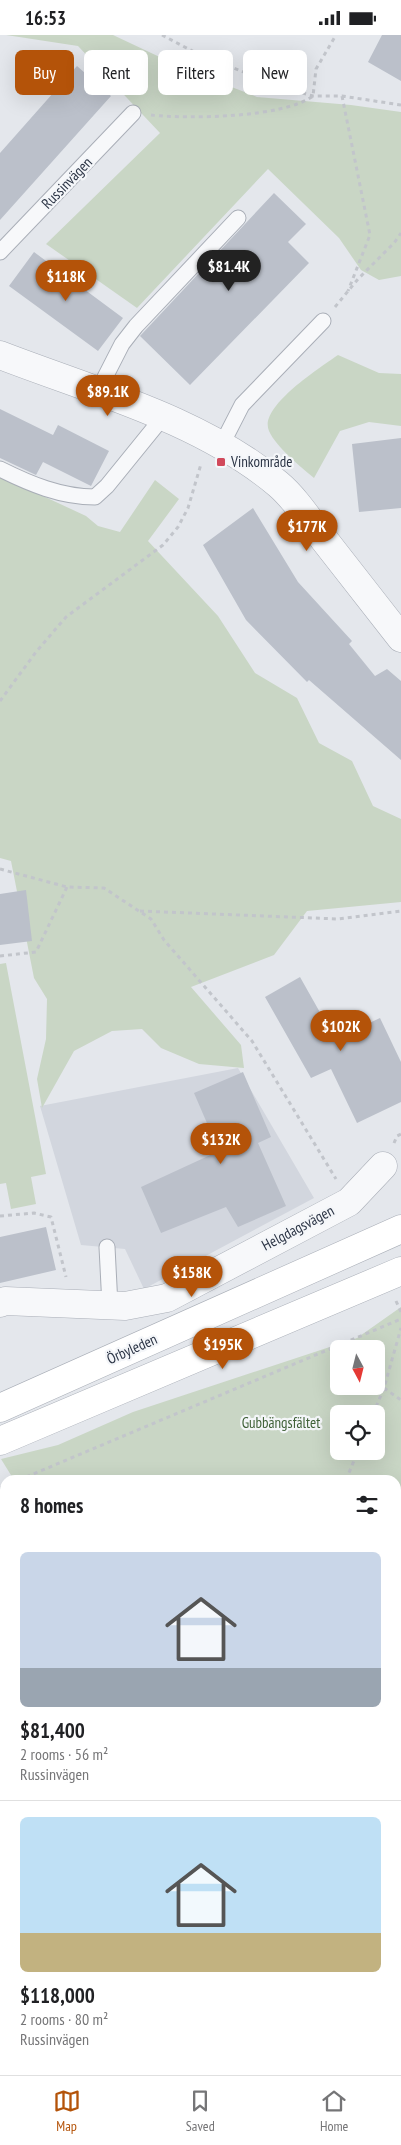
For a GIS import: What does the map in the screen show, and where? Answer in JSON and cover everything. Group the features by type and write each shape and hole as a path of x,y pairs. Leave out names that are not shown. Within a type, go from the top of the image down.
{"main road":[{"name":"Örbyleden","path":"0,1408 401,1229"},
{"path":"0,1441 392,1275"}],"street":[{"path":"0,355 135,404 217,443 278,484 308,518 401,638"},
{"name":"Helgdagsvägen","path":"0,1303 5,1301 125,1307 167,1298 349,1202 384,1166"}],"lane":[{"name":"Russinvägen","path":"0,252 134,113"},
{"path":"98,391 122,344 238,218"},
{"path":"217,443 242,405 323,321"},
{"path":"0,469 37,486 78,497 95,497 108,486 163,417"},
{"path":"107,1247 110,1306"}],"path":[{"path":"162,35 198,54 279,86 313,96 342,96 401,105"},
{"path":"134,113 166,117 242,115 303,103 313,96 316,69 336,35"},
{"path":"342,96 370,235 348,291"},
{"path":"323,321 401,233"},
{"path":"0,701 36,652 66,617 163,545 178,527 188,508 202,461 217,443"},
{"path":"0,869 67,887 104,888 152,919 164,940 252,1041 349,1202"},
{"path":"0,956 36,952 67,887"},
{"path":"139,911 338,919 401,911"},
{"path":"0,1216 34,1213 51,1217 72,1304"},
{"path":"392,1275 401,1312"},
{"path":"31,1475 401,1319"},
{"path":"385,1384 401,1328"},
{"path":"385,1389 401,1400"},
{"path":"348,1475 354,1460"}],"shaded area":[{"path":"238,1068 314,1198 144,1289 125,1249 81,1245 40,1106"}],"green space":[{"path":"6,35 113,35 145,50 84,50 84,52 78,46"},
{"path":"148,52 158,56 158,95 233,95 233,88 243,92 243,95 351,105 401,112 401,276 379,280 361,270 339,238 268,169 137,308 46,244 160,133 124,95 148,95"},
{"path":"338,355 379,373 401,374 401,426 369,422 340,431 314,478 277,444 269,431 268,421 273,411 293,389"},
{"path":"0,476 86,516 98,526 120,532 155,480 179,499 148,541 218,616 255,673 297,698 319,743 352,761 373,806 401,819 401,902 307,911 274,955 191,987 241,1045 244,1068 199,1064 161,1048 142,1029 112,1031 74,1051 42,1108 37,1079 46,1039 47,999 34,978 11,861 0,858"},
{"path":"6,963 46,1174 31,1177 36,1204 11,1209 6,1183 0,1184 0,964"},
{"name":"Gubbängsfältet","path":"401,1307 401,1475 11,1475 1,1459 58,1445 133,1412 330,1347 330,1395 385,1395 385,1340 351,1340 357,1338"}],"building":[{"path":"382,35 401,35 401,81 368,62"},
{"path":"77,66 84,72 84,95 111,96 0,220 0,153 51,95 74,95 74,69"},
{"path":"274,193 306,224 288,242 309,263 190,385 140,336"},
{"path":"34,252 123,318 98,351 9,286"},
{"path":"0,409 53,435 58,425 109,451 91,486 43,462 36,475 0,458"},
{"path":"401,438 401,508 359,512 352,444"},
{"path":"253,508 298,582 352,641 349,644 375,676 387,669 401,681 401,760 309,680 307,682 246,620 203,545"},
{"path":"26,890 32,941 0,945 0,894"},
{"path":"300,977 335,1039 380,1018 401,1062 401,1102 357,1123 331,1069 311,1078 265,997"},
{"path":"243,1072 271,1137 258,1143 286,1206 238,1227 226,1207 161,1233 141,1187 219,1151 194,1093"},
{"path":"46,1227 56,1270 0,1283 0,1237"}],"place":[{"name":"Vinkområde","path":"221,462"}]}
